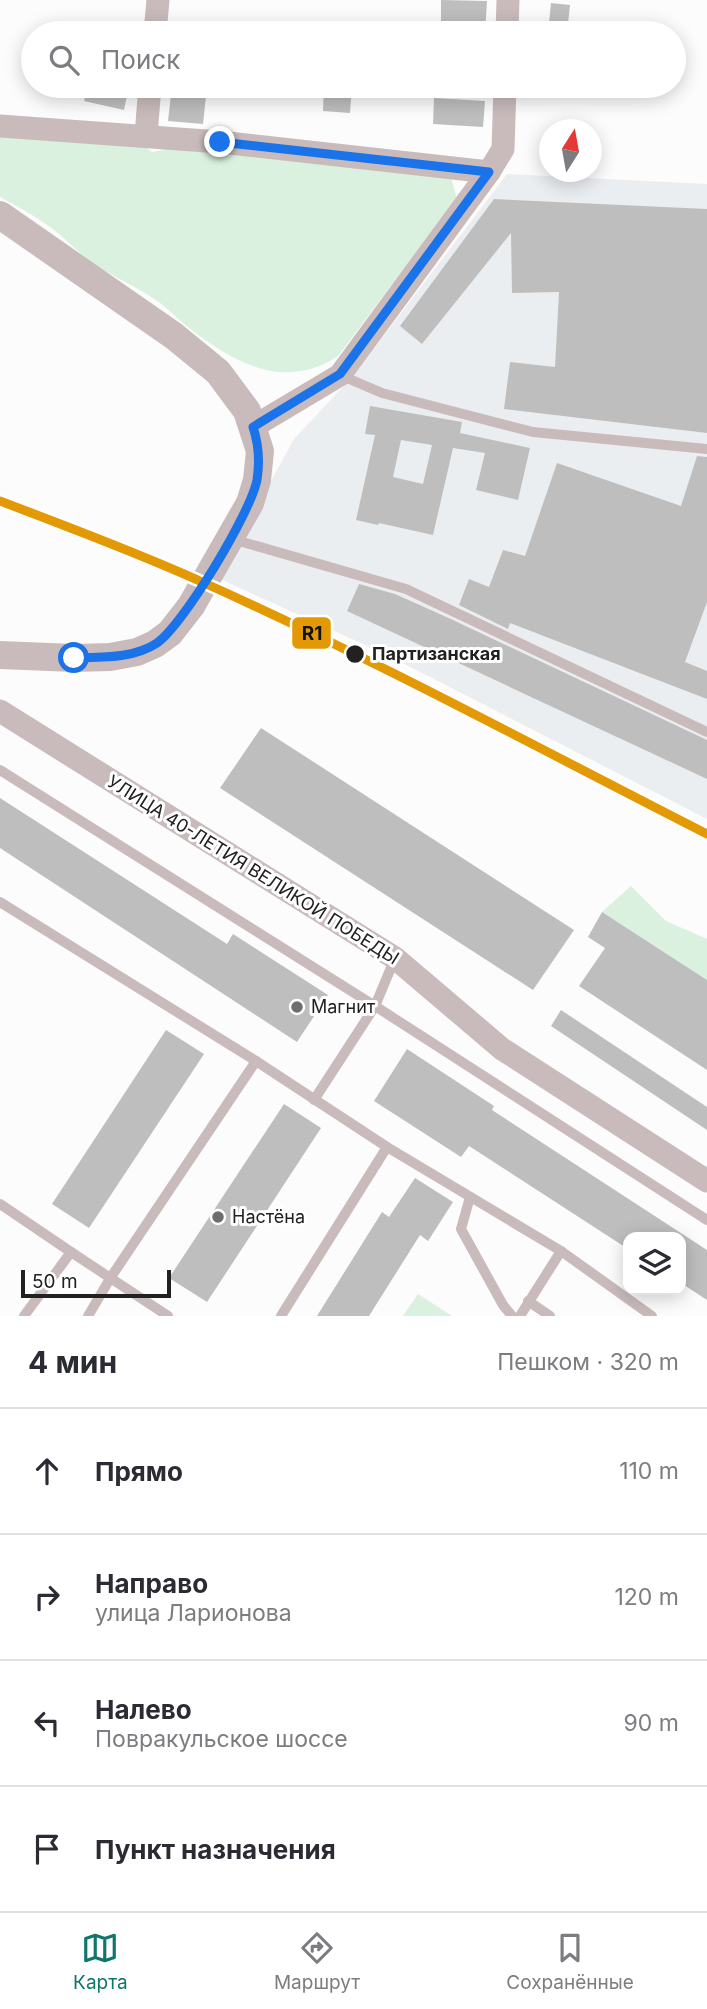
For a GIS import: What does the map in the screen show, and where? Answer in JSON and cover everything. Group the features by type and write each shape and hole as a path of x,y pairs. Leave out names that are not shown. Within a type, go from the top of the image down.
{"street":[{"path":"156,21 158,0"},
{"path":"507,21 508,0"},
{"path":"146,135 149,98"},
{"path":"253,427 340,374 489,172 503,149 505,98"},
{"path":"0,126 146,135 489,172"},
{"path":"0,215 174,336 218,372 247,411 260,451 257,480 250,503 191,606 170,633 137,652 110,657 0,655"},
{"name":"УЛИЦА 40-ЛЕТИЯ ВЕЛИКОЙ ПОБЕДЫ","path":"0,711 395,958 502,1049 707,1181"}],"lane":[{"path":"340,374 382,393 533,432 707,449"},
{"path":"230,539 406,589 707,732"},
{"path":"0,769 707,1220"},
{"path":"0,902 256,1061 387,1147 561,1251 652,1316"},
{"path":"314,1100 375,1006 395,958"},
{"path":"88,1316 256,1061"},
{"path":"281,1316 387,1147"},
{"path":"470,1197 461,1229 512,1316"},
{"path":"0,1204 168,1316"},
{"path":"520,1316 561,1251"},
{"path":"24,1316 71,1252"},
{"path":"528,1301 550,1316"}],"shaded area":[{"path":"507,174 539,176 539,182 602,182 602,179 707,184 707,819 385,654 218,578 294,439 354,375"}],"green space":[{"path":"0,130 147,148 152,152 172,148 451,178 457,198 338,356 318,367 298,372 278,372 241,361 205,340 160,303 91,262 45,223 0,197"},
{"path":"631,886 666,921 707,939 707,980 602,912"},
{"path":"418,1294 452,1316 403,1316"}],"building":[{"path":"441,0 487,1 486,21 441,21"},
{"path":"551,3 570,5 568,21 549,21"},
{"path":"85,98 126,98 124,110 84,101"},
{"path":"171,98 206,98 203,124 168,121"},
{"path":"324,98 351,98 350,113 323,111"},
{"path":"434,98 485,101 483,127 433,124"},
{"path":"494,199 707,209 707,433 504,409 510,362 555,367 559,292 512,293 511,233 422,344 400,326"},
{"path":"370,406 462,422 460,433 530,448 518,500 476,490 485,453 453,448 433,535 356,520 375,435 365,434","holes":["401,440 432,445 423,484 393,477"]},
{"path":"697,456 707,457 707,602 685,662 707,671 707,699 510,623 508,629 459,605 469,579 489,587 503,550 525,556 557,463 681,506"},
{"path":"359,584 395,594 453,620 707,740 707,779 347,611"},
{"path":"261,728 574,930 533,990 220,788"},
{"path":"0,798 227,944 233,934 328,995 297,1042 0,848"},
{"path":"602,912 707,980 707,1070 579,986 605,948 588,937"},
{"path":"561,1010 707,1107 707,1130 551,1026"},
{"path":"166,1030 204,1054 89,1228 52,1204"},
{"path":"407,1049 494,1106 492,1110 679,1232 623,1232 623,1246 469,1146 461,1157 374,1101"},
{"path":"284,1104 321,1128 207,1302 169,1278"},
{"path":"415,1178 453,1202 428,1241 420,1235 369,1316 317,1316 382,1212 389,1217"},
{"path":"686,1236 707,1250 707,1300 686,1286"}],"transit line":[{"name":"R1","path":"0,501 152,560 266,611 707,834"}],"place":[{"name":"Партизанская","path":"355,654"},
{"name":"Магнит","path":"297,1007"},
{"name":"Настёна","path":"218,1217"}],"route":[{"path":"74,658 110,657 137,652 170,633 191,606 250,503 257,480 260,451 253,427 340,374 489,172 220,142"}]}
